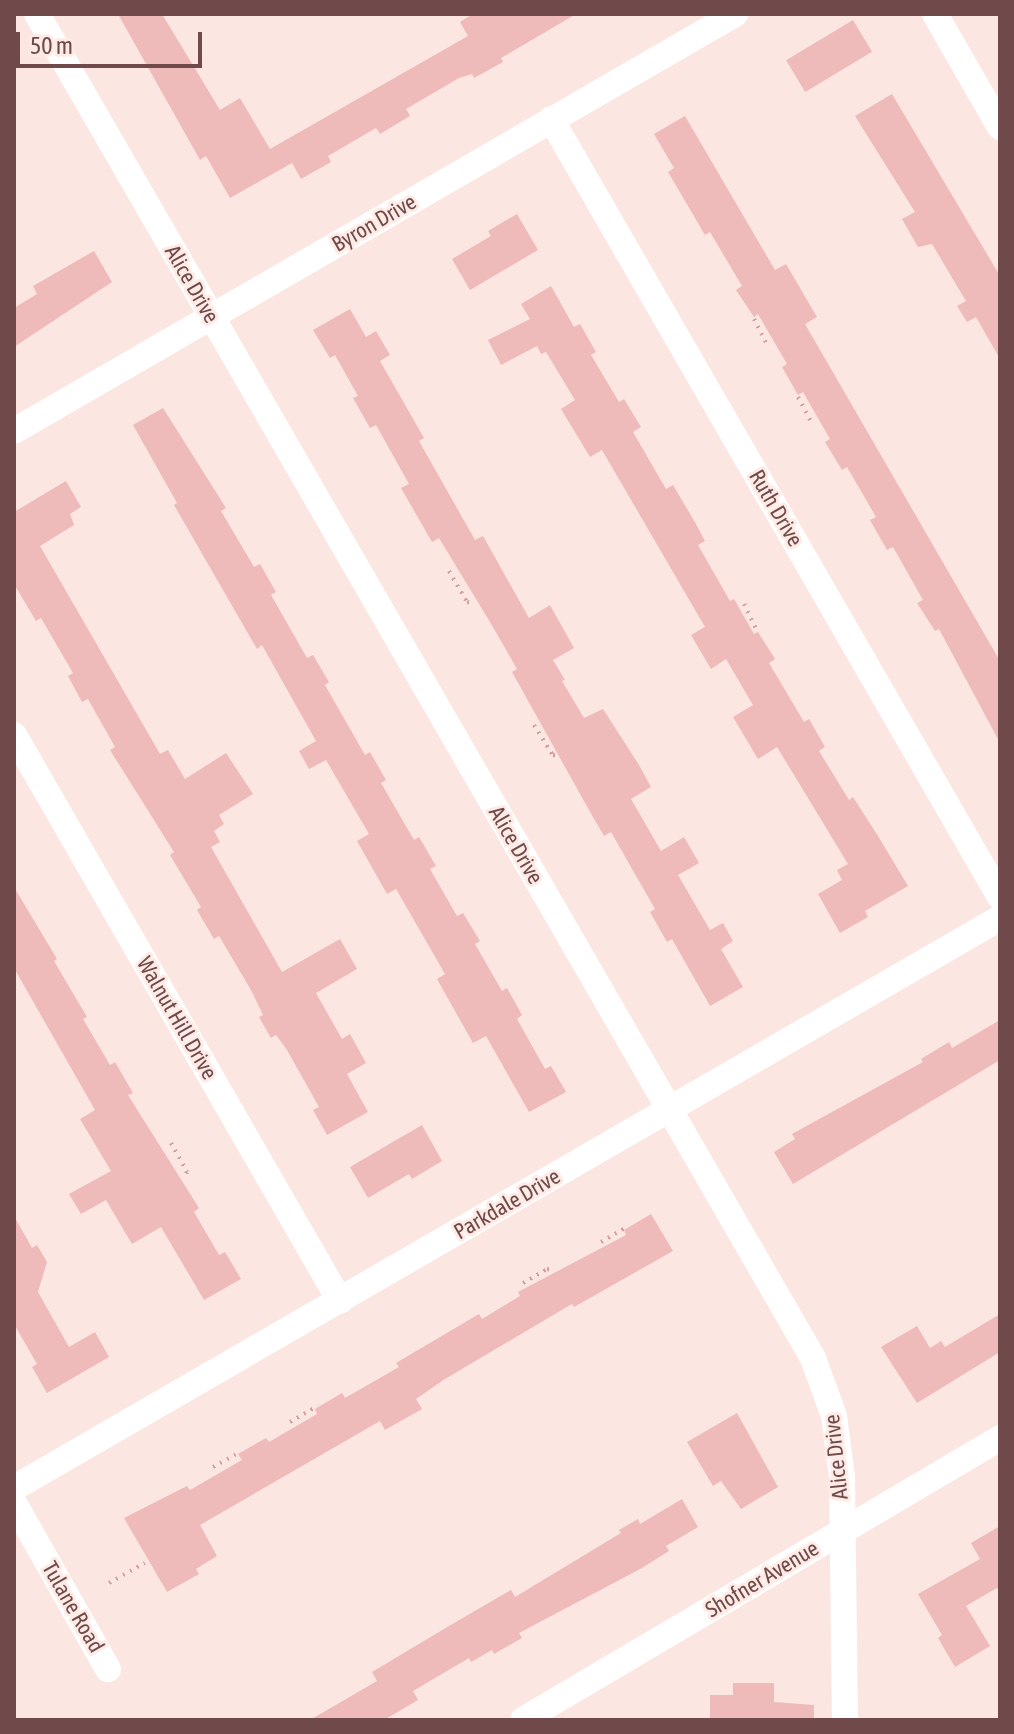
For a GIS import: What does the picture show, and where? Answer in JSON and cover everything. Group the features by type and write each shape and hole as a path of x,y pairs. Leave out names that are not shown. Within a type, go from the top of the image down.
{"street":[{"name":"Alice Drive","path":"37,14 813,1358 839,1439 845,1720"},
{"name":"Byron Drive","path":"14,431 735,14"},
{"path":"935,14 1000,127"},
{"name":"Ruth Drive","path":"551,119 1000,897"},
{"name":"Walnut Hill Drive","path":"14,735 340,1301"},
{"name":"Parkdale Drive","path":"14,1488 1000,918"},
{"name":"Shofner Avenue","path":"523,1720 1000,1438"},
{"name":"Tulane Road","path":"14,1503 108,1669"}],"path":[{"path":"754,319 767,344"},
{"path":"798,397 811,421"},
{"path":"449,571 467,602 473,604"},
{"path":"744,604 757,631"},
{"path":"534,725 553,755 559,756"},
{"path":"171,1143 186,1170 184,1178"},
{"path":"601,1242 627,1227"},
{"path":"523,1283 547,1269 553,1270"},
{"path":"290,1422 318,1406"},
{"path":"213,1467 236,1454"},
{"path":"109,1583 145,1563"}],"building":[{"path":"118,14 162,14 220,110 240,98 270,149 468,36 460,22 473,14 576,14 501,58 503,62 474,78 472,74 459,78 406,109 410,116 380,134 376,128 328,156 331,162 301,179 292,163 230,198 206,156 200,160"},
{"path":"853,20 872,52 805,92 786,60"},
{"path":"892,94 1000,276 1000,359 976,317 967,322 957,306 966,301 932,244 918,247 902,219 915,212 855,116"},
{"path":"685,116 775,270 786,264 817,317 805,324 1000,661 1000,743 939,629 935,631 917,603 923,600 893,547 887,550 870,520 876,517 847,467 842,470 825,442 830,439 803,392 798,395 782,367 787,364 758,314 754,317 736,290 742,286 710,232 705,235 668,172 674,168 654,134"},
{"path":"517,214 538,250 470,290 452,259 491,236 488,231"},
{"path":"94,251 112,282 14,347 14,308 37,294 33,286"},
{"path":"551,286 574,327 580,324 596,352 591,355 619,402 624,399 641,427 633,432 666,489 673,485 696,524 705,541 698,545 730,601 734,599 754,634 758,632 775,659 769,663 804,722 809,719 825,747 819,751 849,800 853,797 908,886 865,911 868,917 840,933 818,894 842,880 837,870 848,864 777,747 758,759 733,717 753,705 726,659 711,669 691,635 705,627 602,450 590,457 561,409 575,400 546,352 541,354 537,346 501,365 488,340 530,319 521,304"},
{"path":"350,309 366,337 376,331 390,355 380,361 424,438 419,441 475,540 483,536 529,618 550,605 574,648 553,660 565,680 562,681 584,718 603,709 639,765 651,787 631,799 661,851 684,837 699,863 678,875 710,930 723,923 733,941 721,949 743,987 710,1006 672,939 667,942 650,912 655,909 611,832 604,836 589,810 512,672 517,669 490,622 439,538 432,542 401,488 409,484 376,425 370,428 353,398 358,396 335,355 330,358 313,330"},
{"path":"163,408 226,508 221,511 254,567 260,564 276,592 271,595 307,658 313,655 329,682 325,685 365,755 370,752 386,780 381,783 414,840 419,837 436,866 430,869 457,916 463,913 480,941 475,944 502,991 507,988 522,1015 517,1019 545,1069 551,1066 566,1092 529,1112 486,1036 473,1043 437,979 445,974 396,889 387,894 357,841 369,834 326,760 309,769 299,751 316,741 262,645 257,649 174,505 177,503 133,425"},
{"path":"66,481 81,507 70,514 74,525 40,546 160,754 168,750 185,779 226,753 253,794 219,815 224,824 214,831 220,842 211,847 282,972 340,939 357,969 316,993 342,1039 350,1034 366,1063 347,1074 368,1112 327,1135 313,1110 319,1107 287,1050 276,1035 271,1038 259,1017 263,1015 251,990 219,936 214,939 197,910 201,907 170,855 174,852 110,750 115,747 88,699 82,702 68,676 73,673 41,618 36,621 14,584 14,512"},
{"path":"14,887 57,959 54,961 87,1017 83,1019 110,1065 115,1062 133,1093 128,1095 199,1208 194,1212 219,1255 225,1252 241,1279 204,1300 161,1227 132,1244 106,1200 81,1214 69,1194 111,1171 80,1119 95,1110 14,968"},
{"path":"1000,1020 1000,1060 793,1184 774,1152 795,1139 792,1134 923,1062 921,1059 949,1042 952,1048"},
{"path":"422,1125 442,1161 412,1179 409,1174 368,1198 350,1167"},
{"path":"651,1214 673,1251 574,1307 572,1304 445,1379 416,1399 422,1409 385,1430 380,1421 200,1525 217,1556 196,1569 199,1574 167,1592 124,1518 187,1486 190,1490 242,1460 238,1454 266,1438 269,1442 317,1414 315,1409 342,1393 345,1398 399,1367 396,1363 479,1314 482,1319 520,1296 518,1292 626,1235 624,1230"},
{"path":"14,1216 32,1248 37,1245 47,1262 38,1292 69,1347 95,1332 109,1357 47,1393 32,1367 37,1364 14,1324"},
{"path":"1000,1314 1000,1352 917,1403 881,1347 917,1326 930,1348 941,1341 945,1347"},
{"path":"737,1413 778,1487 741,1509 721,1481 713,1486 687,1442"},
{"path":"682,1499 698,1527 666,1546 669,1551 642,1568 519,1633 522,1638 494,1654 492,1650 471,1662 469,1658 413,1691 418,1700 384,1720 310,1720 377,1681 372,1672 449,1626 511,1590 515,1597 621,1533 619,1530 638,1519 640,1524"},
{"path":"1000,1526 1000,1592 997,1588 966,1606 990,1646 955,1667 938,1638 942,1635 918,1594 980,1559 971,1543"},
{"path":"733,1683 774,1683 774,1702 814,1705 814,1720 710,1720 710,1695 733,1695"}]}
